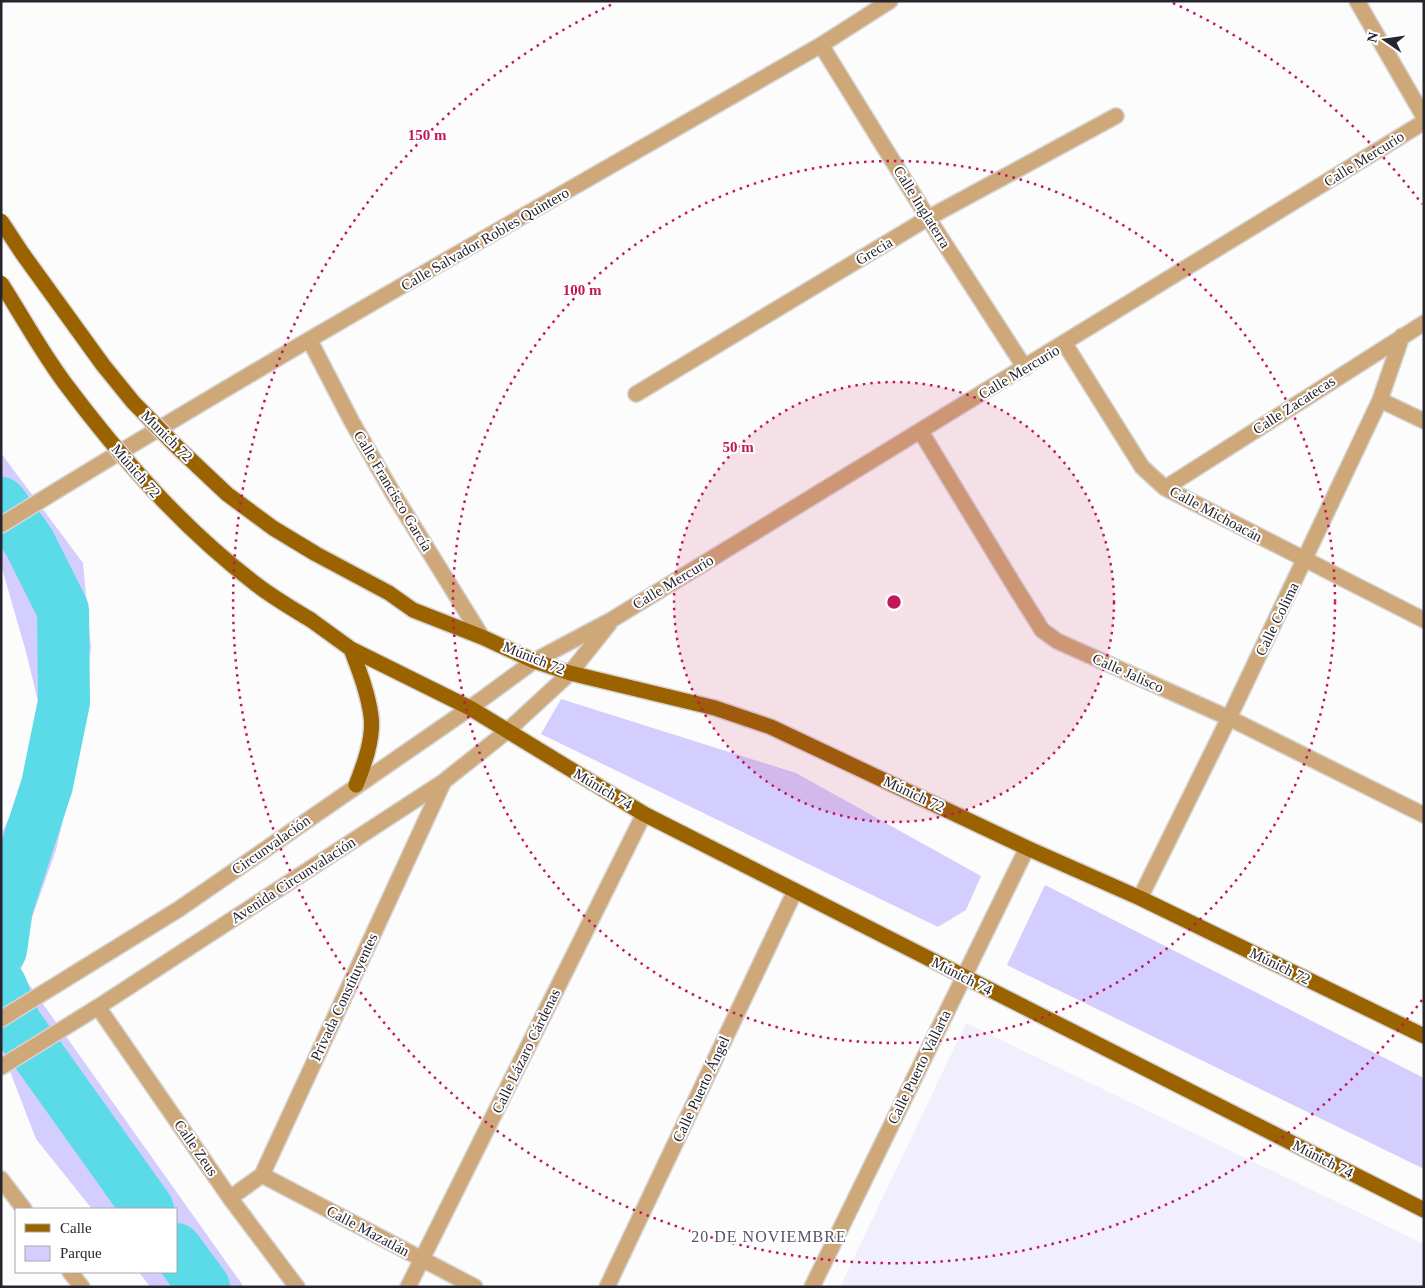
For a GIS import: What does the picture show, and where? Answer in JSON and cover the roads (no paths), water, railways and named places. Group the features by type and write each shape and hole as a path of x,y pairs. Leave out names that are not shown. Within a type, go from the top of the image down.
{"main road":[{"name":"Munich 72","path":"1,221 103,365 133,402 174,444 227,494 274,528 316,554 389,593"},
{"name":"Múnich 72","path":"1,283 63,381 138,475 179,517 258,586 311,620 351,649"},
{"name":"Múnich 72","path":"389,593 413,610 482,637 534,661 570,673 715,708 771,728 1027,848 1140,898 1424,1036"},
{"path":"351,649 470,708"},
{"path":"351,649 364,683 372,718 368,754 356,785"},
{"name":"Múnich 74","path":"470,708 506,732 644,814 963,978 1424,1210"}],"street":[{"name":"Calle Salvador Robles Quintero","path":"1,525 80,476 310,341 821,45 890,1"},
{"path":"1358,1 1424,117"},
{"name":"Calle Inglaterra","path":"821,45 1024,368"},
{"name":"Grecia","path":"636,394 928,218 1116,116"},
{"name":"Calle Mercurio","path":"534,661 613,619 1065,344 1424,122"},
{"name":"Calle Zacatecas","path":"1165,488 1424,322"},
{"name":"Calle Colima","path":"1140,898 1305,561 1380,400 1402,336"},
{"name":"Calle Francisco García","path":"310,341 352,422 389,487 482,637"},
{"name":"Calle Michoacán","path":"1065,344 1142,467 1165,488 1424,620"},
{"path":"1380,400 1424,421"},
{"name":"Calle Jalisco","path":"921,432 1042,630 1057,641 1229,718 1424,816"},
{"name":"Calle Mercurio","path":"570,673 613,619"},
{"name":"Circunvalación","path":"1,1019 179,908 470,708 534,661"},
{"name":"Avenida Circunvalación","path":"1,1067 98,1007 443,782 506,732 570,673"},
{"name":"Privada Constituyentes","path":"230,1198 262,1175 443,782"},
{"name":"Calle Lázaro Cárdenas","path":"408,1287 644,814"},
{"name":"Calle Puerto Vallarta","path":"812,1287 1027,848"},
{"name":"Calle Puerto Ángel","path":"607,1287 795,891"},
{"name":"Calle Zeus","path":"98,1007 230,1198 297,1287"},
{"name":"Calle Mazatlán","path":"262,1175 475,1287"},
{"path":"1,1179 23,1208"},
{"path":"71,1273 82,1287"}],"waterway":[{"path":"1,503 29,542 63,610 64,702 47,785 7,908 1,950"},
{"path":"1,986 16,1024 147,1208"},
{"path":"178,1252 204,1287"}],"district":[{"name":"20 DE NOVIEMBRE","path":"769,1236"}]}
